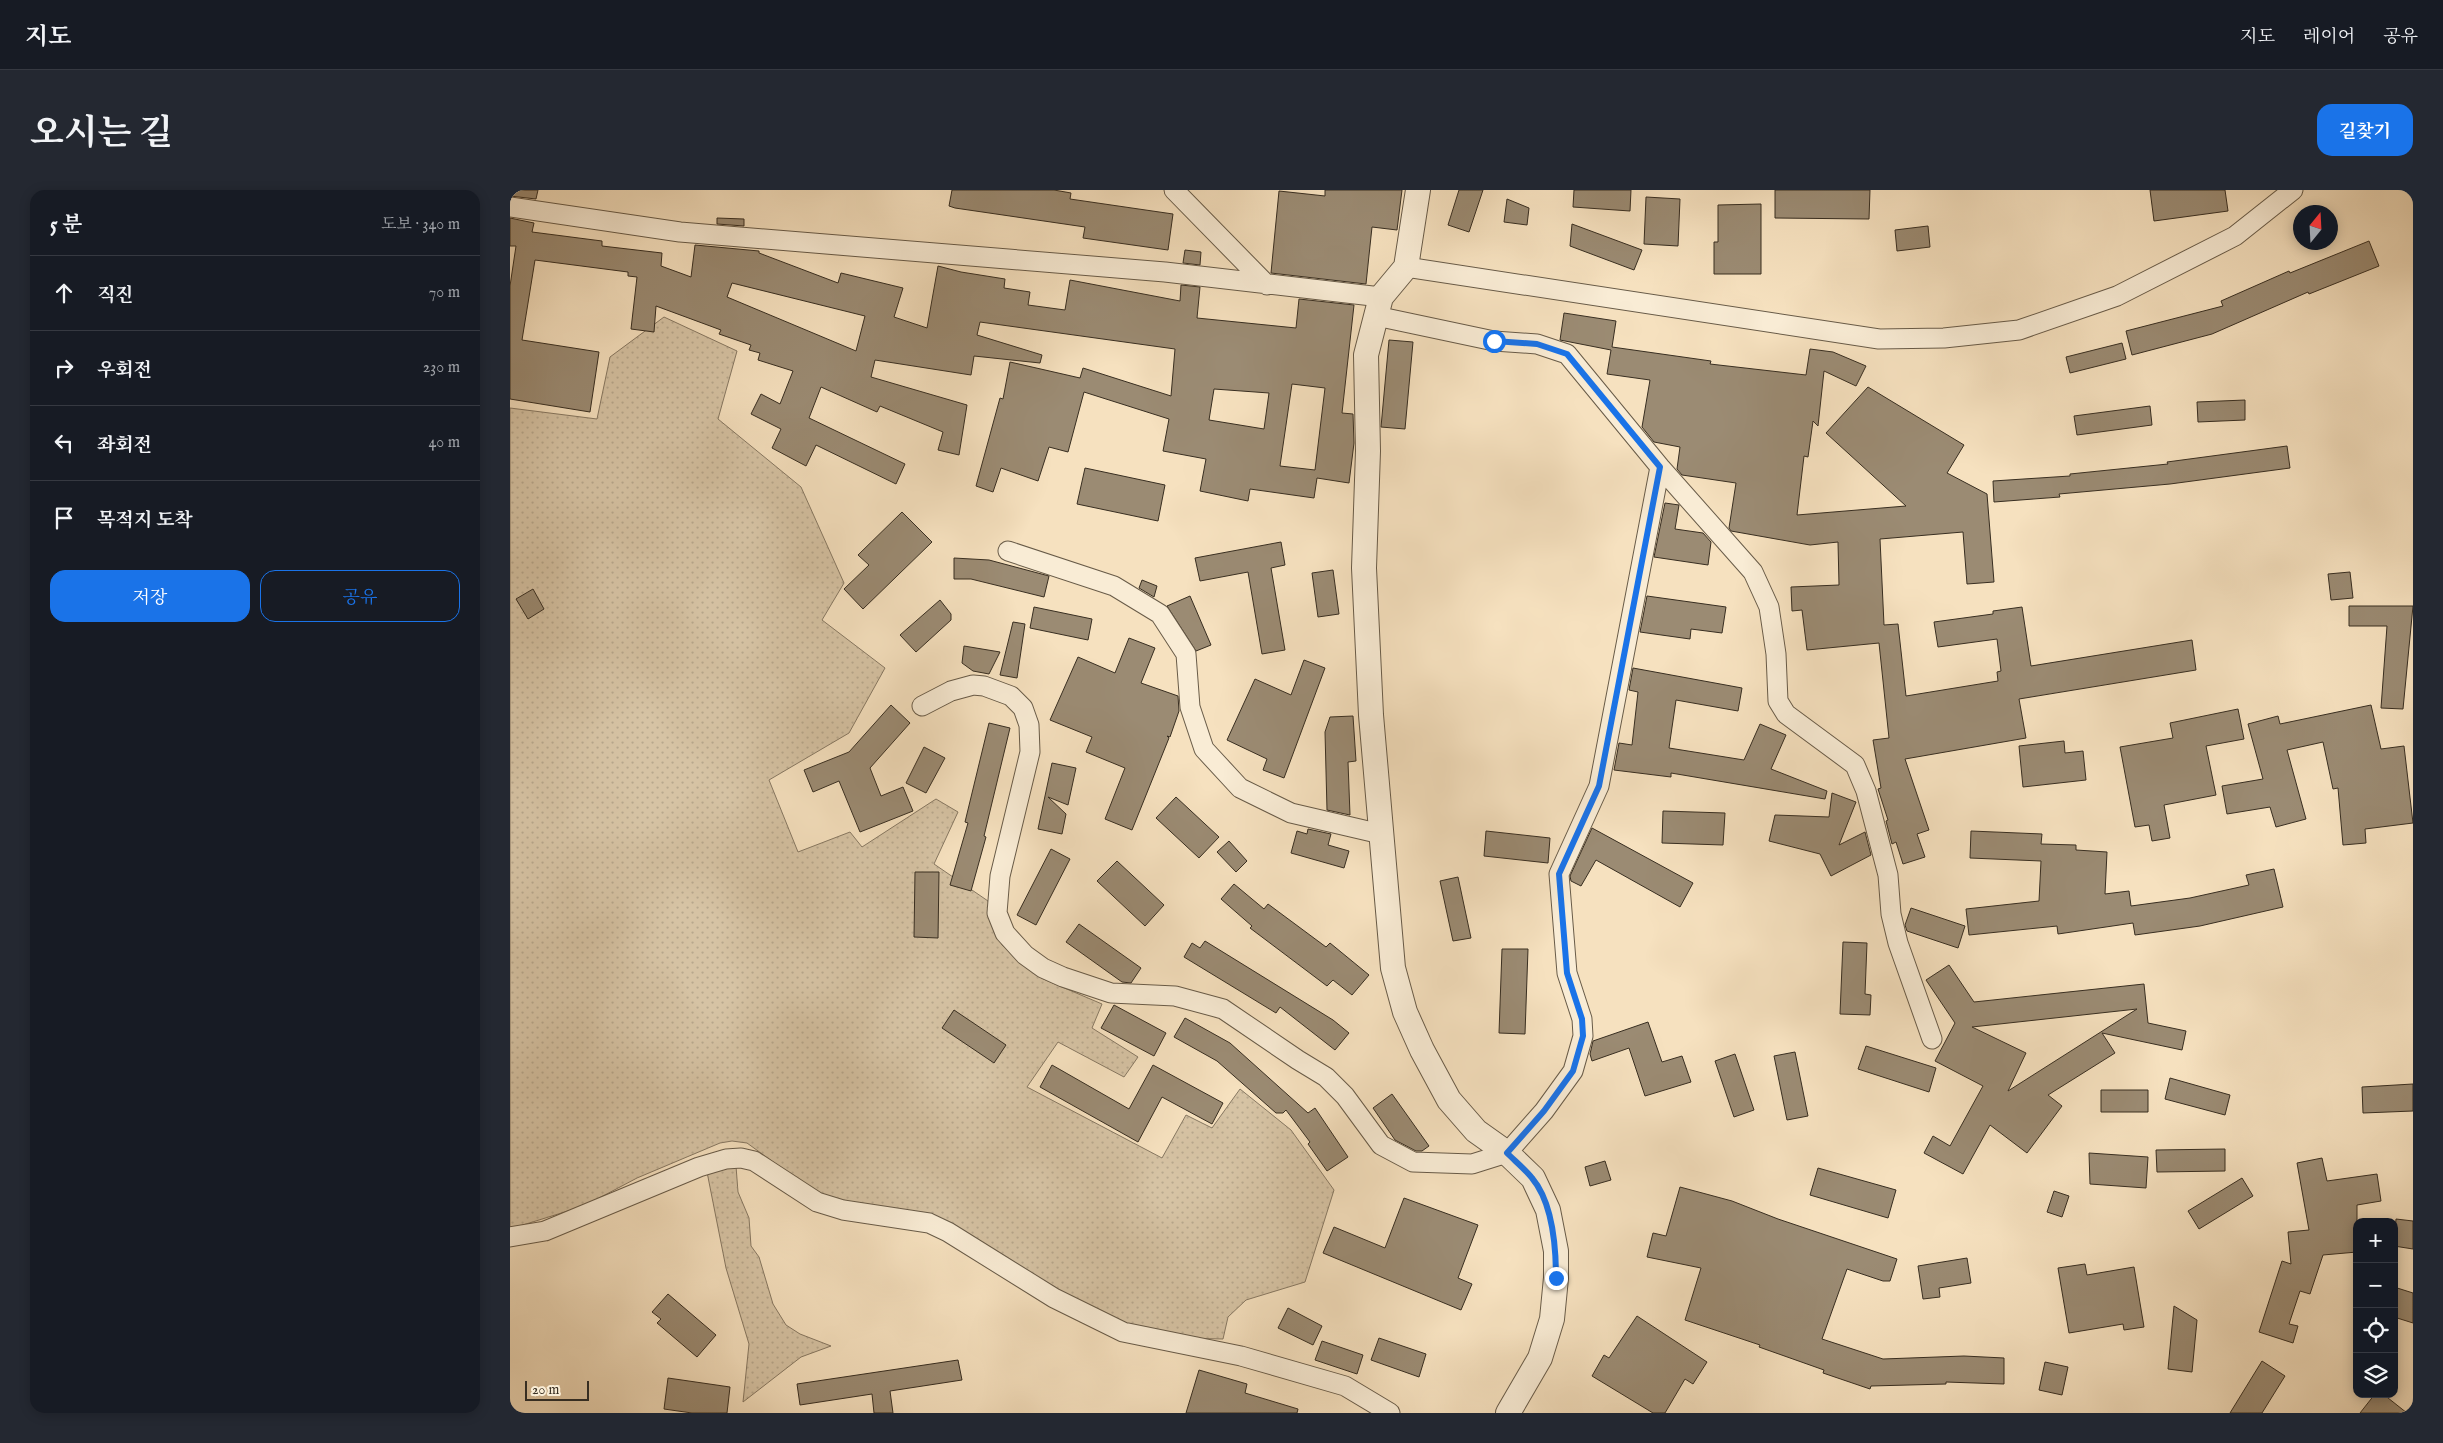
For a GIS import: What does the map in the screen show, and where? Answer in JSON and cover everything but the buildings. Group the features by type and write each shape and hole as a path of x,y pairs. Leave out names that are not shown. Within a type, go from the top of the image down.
{"street":[{"path":"1174,190 1267,285"},
{"path":"1418,190 1406,267 1378,306 1366,355 1368,451 1364,568 1371,716 1393,968 1405,1012 1422,1050 1449,1100 1476,1130 1507,1153 1533,1178 1548,1210 1556,1251 1556,1278 1552,1320 1540,1358 1508,1413"},
{"path":"1406,267 1879,339 1944,338 2019,330 2117,296 2235,236 2293,190"},
{"path":"510,207 680,232 1165,272 1267,285 1378,306 1494,341 1537,344 1567,354 1660,467 1753,572 1769,608 1776,654 1778,701 1786,714 1855,765 1866,792 1888,875 1891,914 1898,943 1932,1039"},
{"path":"922,706 951,691 973,685 984,686 1011,696 1023,708 1028,725 1030,752 997,893 997,913 1005,933 1025,955 1043,968 1063,977 1111,993 1175,996 1223,1009 1326,1077 1345,1096 1381,1145 1413,1162 1472,1164 1507,1153 1544,1111 1573,1071 1583,1036 1582,1019 1567,973 1559,874 1599,786 1660,467"},
{"path":"1008,551 1114,586 1160,614 1186,654 1190,707 1204,749 1240,788 1291,814 1381,834"},
{"path":"510,1237 545,1231 699,1167 726,1159 741,1158 754,1161 817,1202 843,1210 929,1223 948,1232 1054,1298 1122,1332 1241,1356 1345,1386 1390,1413"}],"shaded area":[{"path":"664,317 737,351 718,419 801,487 844,583 822,620 885,668 849,733 769,780 798,852 850,832 862,847 936,799 958,812 934,864 988,901 1002,945 1041,978 1102,1004 1092,1028 1138,1057 1124,1077 1058,1042 1027,1087 1162,1158 1186,1115 1212,1128 1240,1089 1291,1130 1334,1190 1305,1282 1246,1300 1228,1317 1223,1339 1179,1338 1120,1322 1026,1273 929,1214 835,1200 812,1190 747,1143 732,1141 720,1143 637,1178 584,1206 510,1229 510,408 597,419 610,357"},
{"path":"736,1166 738,1192 749,1218 751,1246 759,1257 773,1304 786,1325 800,1334 831,1346 801,1357 743,1402 749,1344 726,1268 707,1172"}],"route":[{"path":"1494,341 1537,344 1567,354 1660,467 1599,786 1559,874 1567,973 1582,1019 1583,1036 1573,1071 1544,1111 1507,1153 1533,1178 1548,1210 1556,1251 1556,1278"}]}
